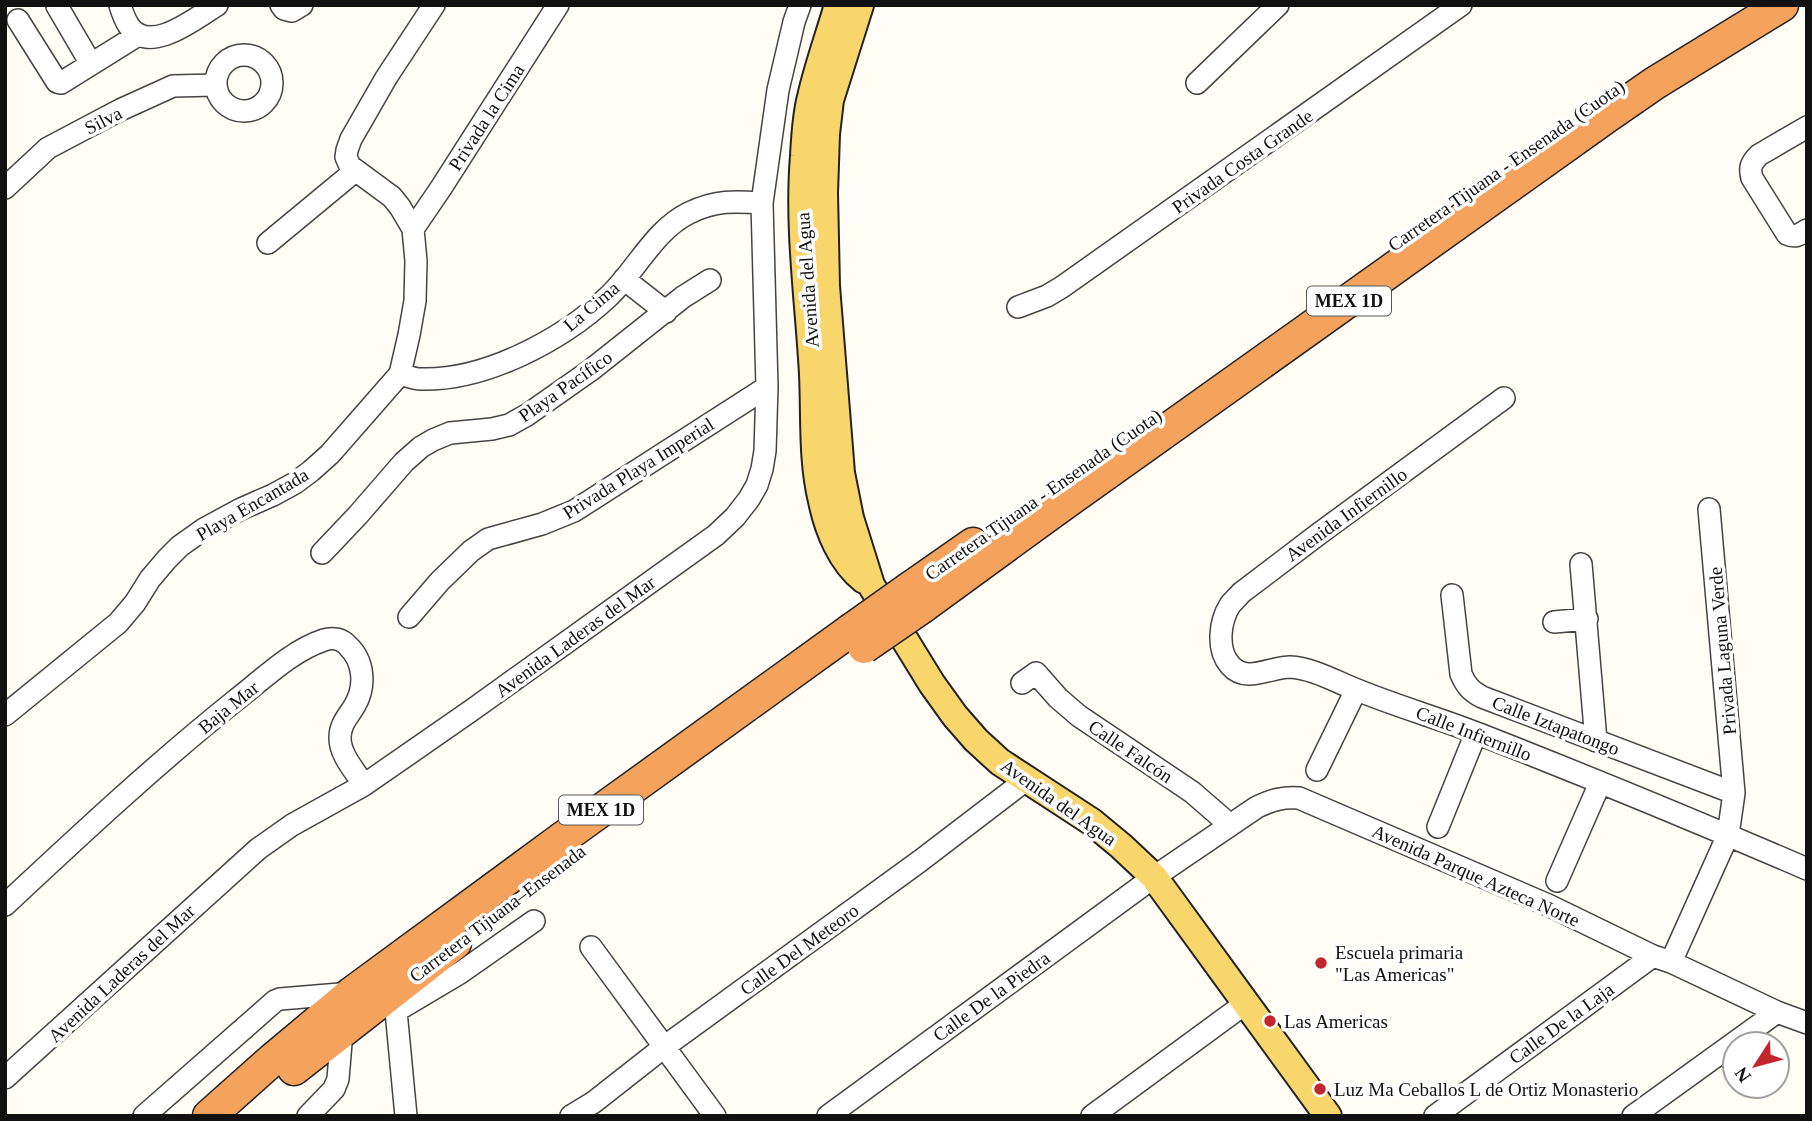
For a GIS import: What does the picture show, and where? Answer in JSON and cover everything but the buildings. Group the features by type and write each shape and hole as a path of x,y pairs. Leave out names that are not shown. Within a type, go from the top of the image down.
{"highway":[{"name":"Carretera Tijuana - Ensenada (Cuota)","path":"352,1013 582,824 858,639 1211,375 1555,128 1743,5"},
{"name":"Carretera Tijuana - Ensenada (Cuota)","path":"916,598 1055,510 1606,117 1782,5"},
{"name":"Carretera Tijuana–Ensenada","path":"209,1116 272,1060 352,1013 394,1001 526,888 858,639"},
{"name":"Carretera Tijuana–Ensenada","path":"239,1116 352,1013"}],"main road":[{"name":"Avenida del Agua","path":"838,5 810,99 802,194 815,459 821,499 833,537 853,572 871,585"},
{"name":"Avenida del Agua","path":"860,5 830,100 824,193 826,286 841,473 850,517 871,585 932,684 955,716 984,748 1026,780 1093,822 1154,877 1328,1116"}],"street":[{"path":"120,5 129,27 138,35 150,38 165,36 217,5"},
{"path":"281,5 292,11 302,5"},
{"path":"268,243 355,172 346,157 351,139 386,78 434,5"},
{"name":"Privada la Cima","path":"412,229 558,5"},
{"name":"Avenida Laderas del Mar","path":"5,1078 258,849 292,825 364,785 604,616 716,534 735,517 749,499 757,485 765,451 767,387 762,203 778,90 793,22 800,5"},
{"path":"1197,83 1278,5"},
{"name":"Privada Costa Grande","path":"1018,307 1062,287 1461,5"},
{"path":"57,6 91,64"},
{"path":"18,20 57,82 61,83 138,35"},
{"name":"Silva","path":"5,188 48,148 120,110 173,86 216,85"},
{"path":"1807,127 1759,155 1750,170 1752,178 1787,234 1798,236 1807,230"},
{"name":"Playa Encantada","path":"5,715 118,624 149,579 180,546 204,529 284,489 311,471 330,454 400,374 415,301 416,261 412,229 392,197 371,180 355,172"},
{"name":"La Cima","path":"400,374 418,380 442,378 479,371 514,358 548,341 608,297 674,222 709,204 730,201 762,203"},
{"path":"624,279 666,312"},
{"name":"Playa Pacífico","path":"322,553 404,462 421,447 450,433 492,429 518,420 591,370 683,297 710,279"},
{"name":"Privada Playa Imperial","path":"409,617 440,581 471,551 488,539 542,524 574,511 767,387"},
{"name":"Avenida Infiernillo","path":"1223,653 1221,635 1224,618 1241,593 1504,398"},
{"name":"Privada Laguna Verde","path":"1662,959 1728,835 1734,793 1709,509"},
{"path":"1581,564 1596,741"},
{"name":"Calle Iztapatongo","path":"1452,595 1461,674 1470,690 1482,697 1734,793"},
{"path":"1554,622 1587,619"},
{"name":"Baja Mar","path":"5,905 196,732 294,655 327,638 340,640 349,646 362,669 363,681 356,704 341,727 340,739 347,760 364,785"},
{"name":"Calle Infiernillo","path":"1223,653 1230,665 1239,671 1253,674 1293,667 1318,674 1476,733 1807,869"},
{"name":"Calle Falcón","path":"1029,678 1079,716 1183,785 1230,825"},
{"path":"1317,770 1356,690"},
{"path":"1438,827 1476,733"},
{"name":"Calle Del Meteoro","path":"571,1116 594,1102 664,1047 920,861 1026,780"},
{"path":"1557,881 1600,783"},
{"name":"Avenida Parque Azteca Norte","path":"1154,877 1257,807 1276,799 1299,798 1548,905 1777,1012 1807,1023"},
{"name":"Calle De la Piedra","path":"828,1116 1154,877"},
{"path":"406,1116 394,1001 460,973 534,921"},
{"path":"591,947 715,1116"},
{"name":"Calle De la Laja","path":"1436,1116 1662,959"},
{"path":"144,1116 275,1001 352,1013 334,1089 308,1116"},
{"path":"1092,1116 1246,1003"},
{"path":"1633,1116 1777,1012"}],"place":[{"name":"Escuela primaria \"Las Americas\"","path":"1321,963"},
{"name":"Las Americas","path":"1270,1021"},
{"name":"Luz Ma Ceballos L de Ortiz Monasterio","path":"1320,1089"}]}
